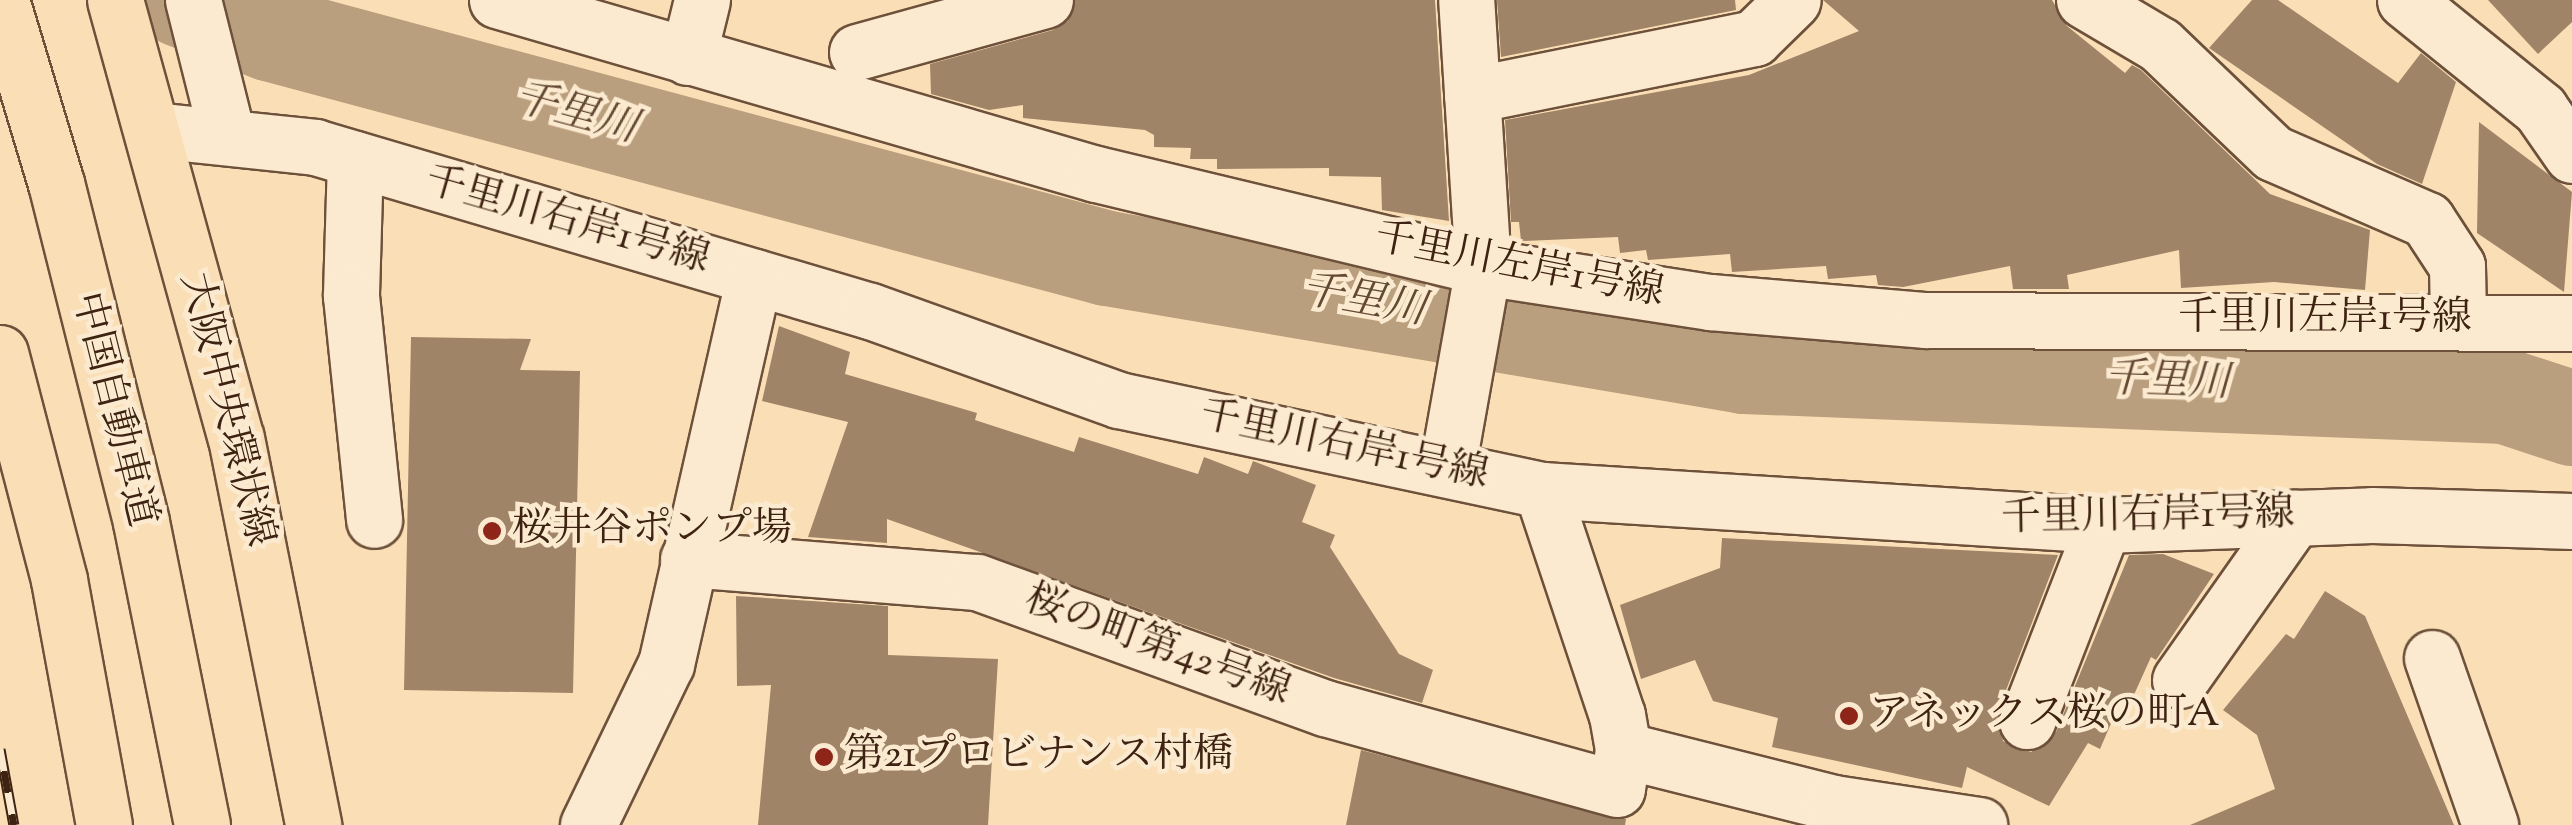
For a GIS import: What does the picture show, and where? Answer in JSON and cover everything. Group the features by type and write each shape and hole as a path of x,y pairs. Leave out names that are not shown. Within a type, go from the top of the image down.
{"main road":[{"name":"中国自動車道","path":"1,0 56,183 141,522 202,825"},
{"name":"大阪中央環状線","path":"116,0 236,438 312,825"},
{"path":"0,353 59,580 104,825"}],"street":[{"path":"193,0 224,120"},
{"name":"千里川左岸1号線","path":"497,0 1096,174 1482,275 1710,302 1926,320 2458,319 2572,323"},
{"path":"688,57 702,0"},
{"path":"856,52 1046,0"},
{"path":"1448,469 1482,275 1466,0"},
{"path":"1472,95 1754,38 1793,0"},
{"path":"2084,0 2160,45 2272,153 2427,220 2457,266 2458,319"},
{"path":"2406,0 2556,93 2572,155"},
{"name":"千里川右岸1号線","path":"154,130 224,120 754,277 1119,400 1542,490 2103,525 2295,517 2528,516 2572,521"},
{"path":"355,160 351,296 374,520"},
{"path":"588,825 666,664 754,277"},
{"path":"1542,490 1617,715 1618,788"},
{"path":"2180,680 2295,517"},
{"path":"2027,720 2103,525"},
{"name":"桜の町第42号線","path":"688,560 977,582 1325,708 1618,788 1834,803 1979,825"},
{"path":"2432,658 2490,825"}],"building":[{"path":"1075,0 1435,0 1449,221 1382,210 1381,177 1329,176 1329,168 1217,169 1217,159 1190,159 1191,148 1154,147 1154,135 1145,130 1023,118 1023,105 989,110 931,94 930,64 1053,30 1068,21"},
{"path":"1497,0 1735,0 1736,10 1501,57"},
{"path":"1823,0 2052,0 2067,26 2125,73 2132,65 2141,70 2270,194 2370,230 2365,290 2274,282 2181,288 2179,250 2067,275 2069,289 2013,289 2010,266 1903,287 1878,285 1876,275 1828,279 1826,266 1732,272 1730,254 1648,260 1646,250 1620,253 1618,237 1521,241 1519,222 1511,222 1505,120 1749,75 1859,31"},
{"path":"2252,0 2278,0 2398,83 2421,53 2456,82 2422,184 2377,164 2209,48"},
{"path":"2488,0 2572,0 2572,22 2538,54"},
{"path":"2479,122 2572,192 2564,292 2477,233"},
{"path":"779,326 850,352 845,374 977,413 975,420 1074,452 1079,437 1198,474 1204,457 1248,474 1253,461 1316,485 1302,522 1335,535 1330,547 1399,654 1433,670 1422,703 1334,678 887,519 887,543 808,537 848,422 762,401"},
{"name":"桜井谷ポンプ場","path":"411,337 531,339 520,370 580,371 573,693 404,690"},
{"path":"1722,538 2058,555 1998,711 2003,741 2031,752 2056,732 2129,555 2163,554 2214,574 2156,660 2151,657 2128,708 2119,705 2100,749 2088,743 2049,806 1967,767 1962,788 1772,747 1778,718 1713,701 1695,660 1641,679 1620,605 1720,568"},
{"path":"2325,591 2365,616 2454,825 2190,825 2275,789 2257,735 2223,710 2286,634 2294,639"},
{"path":"736,596 888,606 888,655 998,659 988,825 758,825 771,685 737,686"},
{"path":"1361,750 1626,819 1625,825 1346,825"}],"waterway":[{"name":"千里川","path":"183,0 269,33 1107,258 1744,366 2505,396 2572,418"}],"railway":[{"path":"0,749 14,825"}],"place":[{"name":"桜井谷ポンプ場","path":"492,531"},
{"name":"アネックス桜の町A","path":"1849,716"},
{"name":"第21プロビナンス村橋","path":"824,757"}]}
